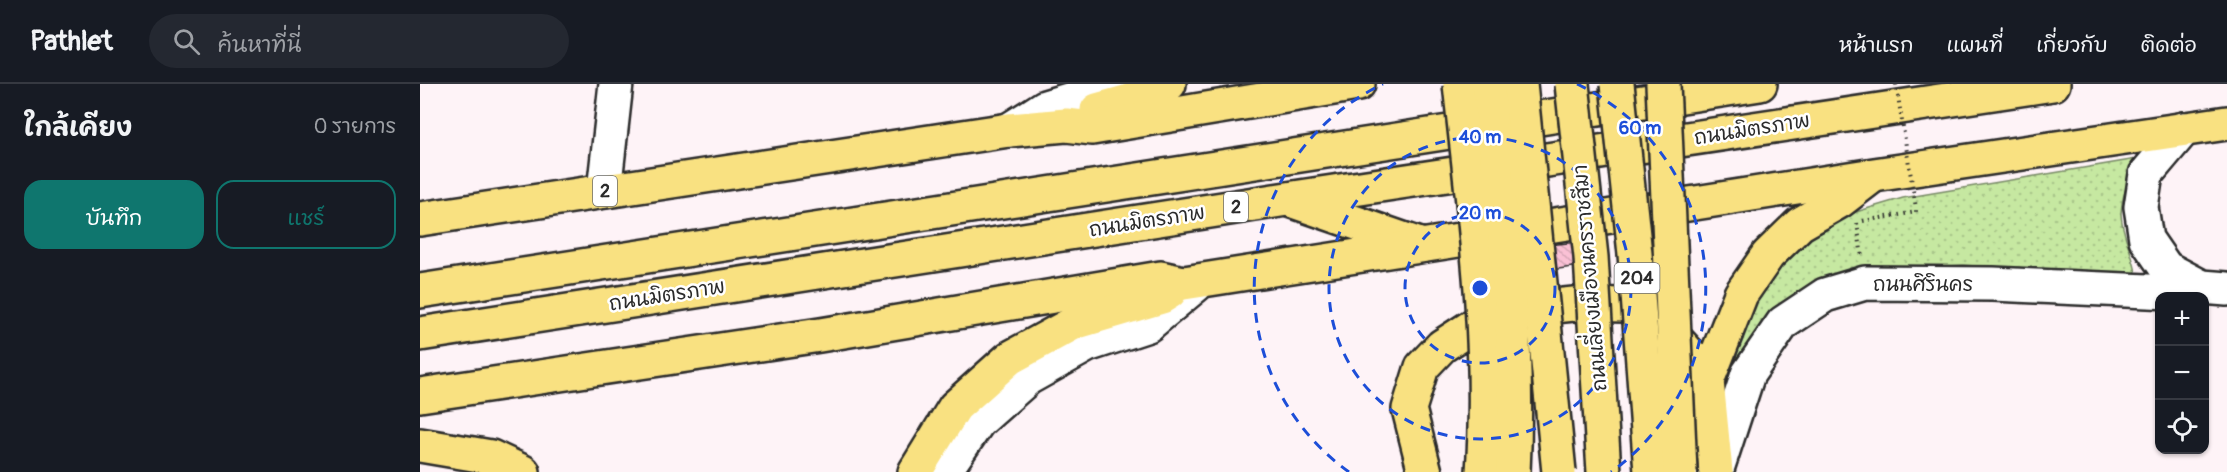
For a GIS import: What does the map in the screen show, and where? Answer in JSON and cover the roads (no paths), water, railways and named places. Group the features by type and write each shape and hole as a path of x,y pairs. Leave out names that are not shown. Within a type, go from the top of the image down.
{"highway":[{"path":"1066,125 1091,111 1126,102 1169,84"},
{"path":"1009,130 1066,125 1092,128 1358,84"},
{"path":"1460,84 1483,301 1486,420 1483,472"},
{"path":"1489,84 1511,296 1515,423 1513,472"},
{"path":"1520,84 1559,472"},
{"name":"ถนนเลี่ยงเมืองนครราชสีมา","path":"1572,84 1591,258 1604,472"},
{"name":"204","path":"1617,84 1635,254 1651,472"},
{"path":"1663,84 1680,472"},
{"name":"2","path":"420,291 1760,84"},
{"name":"ถนนมิตรภาพ","path":"420,334 1287,199 2053,84"},
{"path":"420,395 798,338 1161,278 1193,282 1874,175 2227,123"},
{"name":"2","path":"420,219 1009,130"},
{"path":"1707,381 1741,294 1768,255 1800,224 1848,211 1874,175"},
{"path":"1287,199 1425,246"},
{"path":"915,472 955,407 1010,358 1074,323 1162,297 1193,282"},
{"path":"1425,472 1409,409 1422,367 1442,346 1479,322 1535,308 1574,304 1624,306 1656,318 1693,358 1707,381 1716,472"},
{"path":"420,445 491,457 523,472"}],"street":[{"path":"604,191 616,84"},
{"path":"1009,130 1045,107 1098,91 1113,84"},
{"name":"ถนนศิรินคร","path":"2184,129 2146,174 2141,207 2146,239 2166,268 2214,288"},
{"path":"944,472 978,422 1028,378 1087,345 1148,325 1193,282"},
{"name":"ถนนศิรินคร","path":"1716,472 1748,374 1783,323 1825,296 1865,283 1993,284 2170,292 2214,288"}]}
